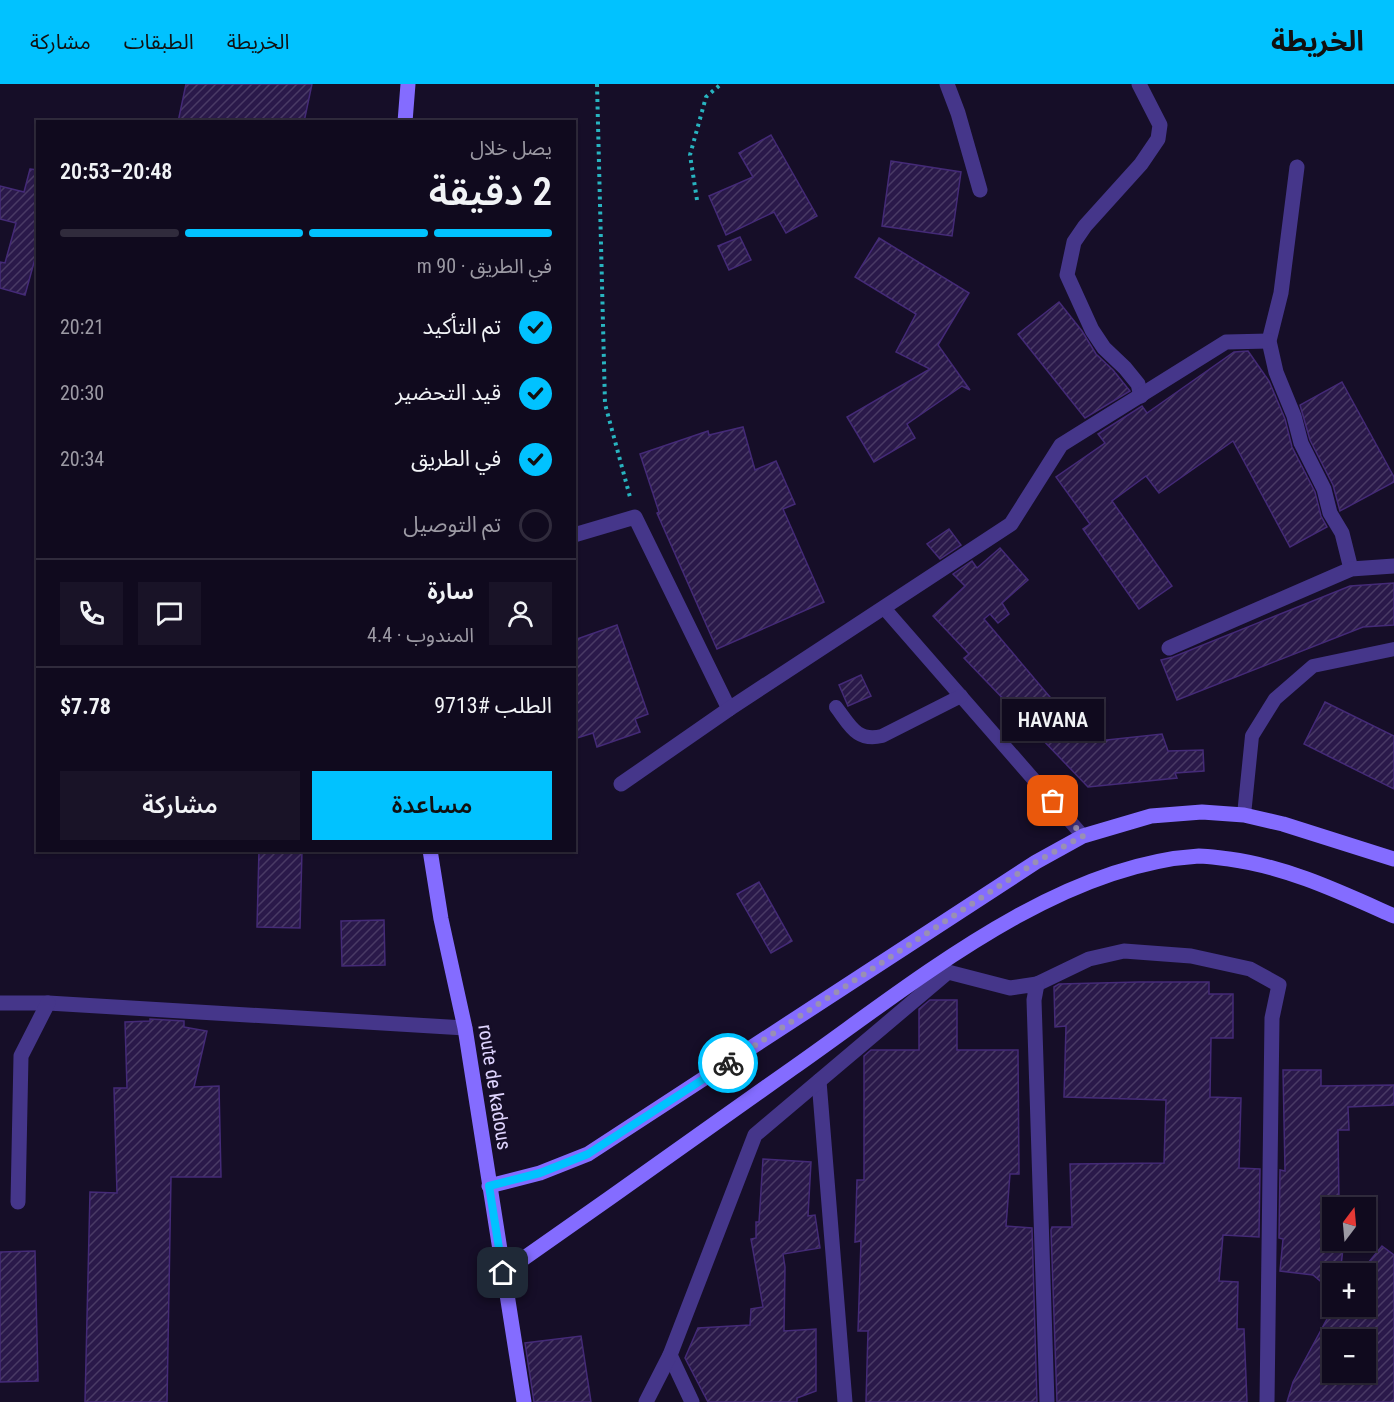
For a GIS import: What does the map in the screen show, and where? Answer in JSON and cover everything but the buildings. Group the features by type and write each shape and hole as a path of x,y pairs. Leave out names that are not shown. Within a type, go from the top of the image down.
{"street":[{"path":"405,120 408,84"},
{"path":"947,84 958,113 980,190"},
{"path":"1139,84 1160,125 1158,140 1141,164 1085,226 1074,242 1067,275 1092,330 1104,348 1138,384 1141,396"},
{"path":"1297,167 1281,292 1269,341 1276,372 1294,416 1301,443 1324,489 1330,513 1342,533 1352,569"},
{"path":"621,784 729,709 1011,524 1060,445 1226,342 1269,341"},
{"path":"576,535 635,517 729,709"},
{"path":"1169,648 1352,569 1394,566"},
{"path":"489,1186 540,1173 588,1154 1036,862 1083,836 1151,816 1202,813 1244,815 1283,824 1394,859"},
{"name":"route de kadous","path":"430,852 441,919 465,1028 524,1402"},
{"path":"503,1273 949,958 1034,906 1093,880 1148,863 1201,856 1259,863 1308,878 1394,916"},
{"path":"646,1402 670,1355 755,1135 948,972 1010,988 1037,984 1089,959 1124,951 1191,956 1250,969 1279,985 1272,1017 1267,1402"},
{"path":"1037,984 1034,1000 1047,1402"},
{"path":"0,1003 48,1003 465,1028"},
{"path":"18,1202 21,1056 48,1003"},
{"path":"819,1081 845,1402"},
{"path":"670,1355 687,1402"},
{"path":"670,1355 692,1402"}],"lane":[{"path":"884,608 1083,836"},
{"path":"1244,815 1252,736 1275,699 1312,666 1394,649"},
{"path":"836,707 855,732 863,737 873,738 882,736 961,696"}],"path":[{"path":"597,84 605,404 635,517"},
{"path":"697,200 690,155 706,97 721,84"}],"way so far":[{"path":"728,1063 1036,862 1083,836 1053,801"}],"place":[{"name":"HAVANA","path":"1053,801"}],"route":[{"path":"503,1273 489,1186 540,1173 588,1154 728,1063"}]}
